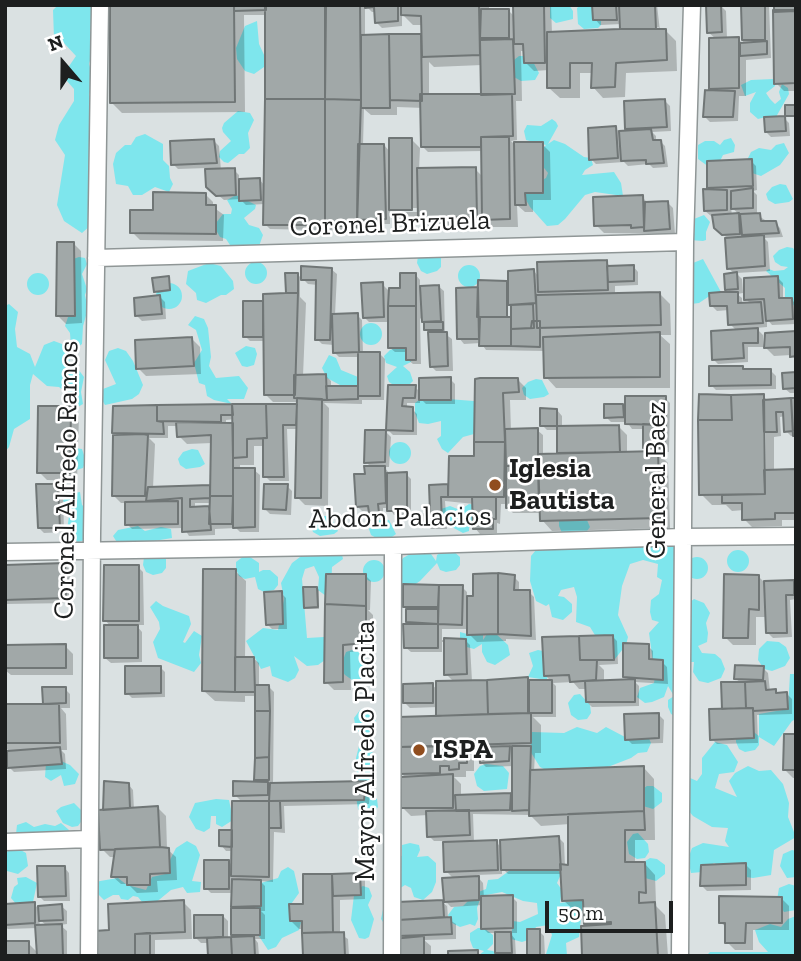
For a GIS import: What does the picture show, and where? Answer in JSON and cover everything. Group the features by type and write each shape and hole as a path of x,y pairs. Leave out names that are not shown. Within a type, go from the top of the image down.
{"street":[{"name":"Coronel Alfredo Ramos","path":"89,956 91,550 100,5"},
{"name":"General Baez","path":"680,956 685,242 692,5"},
{"name":"Coronel Brizuela","path":"96,258 685,242"},
{"name":"Abdon Palacios","path":"5,552 796,536"},
{"name":"Mayor Alfredo Placita","path":"392,956 393,546"},
{"path":"5,842 89,839"}],"shaded area":[{"path":"58,5 100,5 96,22 90,31 97,37 89,64 94,79 89,95 93,101 92,224 82,233 64,221 57,205 65,155 55,140 59,125 74,101 74,89 67,81 65,72 76,56 63,42 54,38 53,10"},
{"path":"550,5 569,5 573,11 573,19 556,23 550,18"},
{"path":"581,5 593,5 601,17 601,25 598,28 584,29 578,24 577,8"},
{"path":"257,21 259,44 265,57 264,67 254,74 245,71 237,59 236,48 245,26"},
{"path":"519,56 531,58 539,73 535,80 521,81 514,77 514,60"},
{"path":"774,79 775,86 766,93 775,104 781,99 779,92 782,84 788,88 789,94 776,117 758,119 750,112 750,103 756,92 745,96 741,85 751,80"},
{"path":"238,111 250,113 254,120 248,133 250,148 228,163 219,157 220,151 231,141 222,128"},
{"path":"552,119 558,126 548,144 554,140 584,157 591,158 593,165 582,175 614,172 621,183 623,196 595,192 585,195 558,225 547,226 525,198 526,189 546,178 548,173 541,164 543,148 546,145 526,140 524,131 527,125 541,126"},
{"path":"145,134 163,144 163,160 169,166 173,184 169,192 155,187 142,195 133,195 128,186 116,184 113,164 116,153 125,145 131,145 136,137"},
{"path":"731,138 735,145 734,152 723,155 720,161 709,167 698,159 698,145 705,141 714,141 720,145"},
{"path":"784,143 789,153 780,165 761,176 752,173 748,167 751,152 759,148 771,150"},
{"path":"786,185 793,199 775,204 768,200 766,194 772,187"},
{"path":"236,195 256,205 244,218 249,225 259,228 263,235 258,249 232,248 216,230 216,223 223,214 231,214 232,209 227,200"},
{"path":"704,215 710,222 706,240 690,240 689,227 694,219"},
{"path":"787,247 796,252 796,302 792,307 785,302 785,288 766,271 784,270 788,267 775,262 773,256"},
{"path":"432,252 441,258 441,267 427,274 421,271 417,263 418,256"},
{"path":"85,258 87,264 82,274 87,289 85,295 88,309 82,344 75,349 71,346 70,333 65,326 70,311 73,259"},
{"path":"703,259 721,292 691,304 693,263"},
{"path":"256,262 264,265 267,273 264,281 256,284 248,281 245,273 248,265"},
{"path":"209,263 221,266 233,281 234,289 206,303 197,300 196,293 186,284 188,271"},
{"path":"465,265 473,265 480,272 480,280 473,287 465,287 458,280 458,272"},
{"path":"38,273 46,276 49,284 46,292 38,295 30,292 27,284 30,276"},
{"path":"169,283 178,287 182,296 178,305 169,309 160,305 156,296 160,287"},
{"path":"9,304 18,312 15,329 17,347 30,354 35,367 44,345 54,341 62,344 69,354 70,366 78,369 84,377 81,392 83,404 76,408 69,406 62,396 64,391 59,387 47,386 33,374 30,385 30,419 14,429 5,452 5,306"},
{"path":"195,316 204,319 208,328 211,357 209,366 216,378 239,376 248,388 244,399 227,399 232,404 214,400 207,396 205,385 199,383 194,363 202,350 196,330 188,325"},
{"path":"367,323 375,323 382,330 382,338 375,345 367,345 360,338 360,330"},
{"path":"246,346 255,348 257,354 254,365 247,367 242,366 235,353"},
{"path":"399,347 408,353 411,362 403,366 410,372 413,381 409,385 395,386 389,382 387,376 397,367 386,363 384,356"},
{"path":"118,348 126,351 133,361 143,385 139,394 132,399 105,405 99,395 103,389 116,384 105,360 109,351"},
{"path":"329,355 336,358 341,370 358,377 358,386 340,385 327,378 322,368"},
{"path":"536,379 542,380 549,394 530,399 524,395 522,388"},
{"path":"434,398 474,401 478,407 480,416 474,427 474,434 463,437 448,453 442,449 437,439 441,436 441,421 419,423 415,413 415,403"},
{"path":"396,442 404,442 411,449 411,457 404,464 396,464 389,457 389,449"},
{"path":"66,447 82,449 86,461 83,468 73,471 64,465"},
{"path":"198,450 205,464 186,469 180,465 178,459 183,452"},
{"path":"80,492 82,505 92,513 85,540 78,542 71,538 67,530 69,516 63,500 70,494"},
{"path":"469,504 477,505 489,527 486,530 477,530 473,525 469,531 463,533 437,519 441,509 450,506 460,510"},
{"path":"584,513 590,527 585,534 641,531 658,527 683,556 685,606 694,599 704,603 710,613 706,623 707,642 698,646 702,653 715,654 721,659 725,669 721,678 708,683 699,681 693,672 694,662 690,662 683,675 691,682 691,691 685,697 691,702 691,710 687,715 677,717 671,714 668,700 674,696 668,686 664,697 652,702 645,703 637,697 640,688 654,683 649,633 659,622 652,620 650,612 651,600 659,594 662,580 657,577 658,564 643,560 630,564 622,586 618,615 628,637 626,645 615,659 609,658 590,627 576,622 577,597 574,587 561,590 558,596 564,597 572,604 572,612 563,620 552,617 549,604 546,606 536,601 530,581 531,556 547,537 564,538 559,526 559,516"},
{"path":"331,517 338,531 320,536 313,532 311,526 317,519"},
{"path":"389,520 396,534 378,539 371,535 369,529 375,522"},
{"path":"138,526 145,531 161,527 171,529 172,538 118,544 113,536 118,530"},
{"path":"421,548 436,561 437,555 445,550 452,550 460,557 460,565 456,570 446,572 440,570 437,563 411,587 393,584 403,558"},
{"path":"734,550 742,550 749,557 749,565 742,572 734,572 727,565 727,557"},
{"path":"341,551 343,559 332,567 331,589 326,596 318,590 319,577 314,566 305,569 302,579 307,638 324,637 328,644 325,660 318,665 307,666 294,656 299,670 295,678 288,682 272,676 270,666 261,669 246,641 263,628 278,630 284,599 281,583 292,563 304,554"},
{"path":"158,553 166,559 166,568 162,573 153,575 146,572 144,557"},
{"path":"244,556 259,563 259,572 270,570 278,577 278,585 274,590 264,592 258,589 255,577 245,579 239,576 236,562"},
{"path":"697,557 705,560 708,568 705,576 697,579 689,576 686,568 689,560"},
{"path":"370,560 378,560 385,567 385,575 378,582 370,582 363,575 363,567"},
{"path":"156,601 189,616 191,624 183,642 185,643 194,631 202,636 199,655 201,663 194,672 158,658 153,642 160,629 159,622 150,607"},
{"path":"460,632 483,634 483,640 487,634 495,633 508,645 510,655 495,665 487,662 482,652 482,644 474,649 463,646"},
{"path":"767,641 779,642 786,647 790,658 785,666 772,671 764,669 758,660 759,649"},
{"path":"355,649 365,656 368,675 355,682 340,668 346,652"},
{"path":"543,651 548,667 547,680 528,677 533,666 529,653"},
{"path":"790,674 796,674 796,719 774,746 759,737 759,745 755,750 745,752 739,749 736,735 751,730 759,736 759,714 788,709"},
{"path":"580,694 590,705 591,713 587,719 578,720 571,715 568,703 574,695"},
{"path":"365,708 376,720 376,728 372,734 364,735 356,730 354,718"},
{"path":"577,727 597,733 606,727 625,737 648,736 651,743 647,752 638,753 600,770 558,776 540,767 530,751 532,732 564,733"},
{"path":"715,742 727,745 738,762 734,772 719,774 715,788 737,797 729,781 735,773 748,766 759,771 771,770 783,784 789,803 788,817 796,837 774,850 771,875 753,878 739,876 714,863 702,872 691,873 688,859 692,848 703,843 729,847 725,841 728,828 712,827 693,816 681,802 673,786 681,774 697,781 702,774 702,758"},
{"path":"365,744 373,754 374,775 370,783 361,786 357,776 356,758 359,746"},
{"path":"54,758 70,765 79,774 75,784 64,786 61,775 51,781 45,777 46,763"},
{"path":"480,766 503,766 509,773 507,789 484,791 477,786 474,774"},
{"path":"653,786 662,793 662,802 653,809 643,806 644,811 639,791"},
{"path":"367,788 377,799 378,807 374,813 366,815 358,809 356,797 362,789"},
{"path":"216,799 229,800 233,820 222,827 216,824 216,816 211,816 210,828 204,832 196,829 189,817 195,803"},
{"path":"74,803 82,811 83,819 78,826 72,827 63,823 56,811"},
{"path":"26,822 34,827 61,823 69,830 68,836 21,838 16,834 17,825"},
{"path":"638,833 648,844 649,852 645,858 637,859 629,854 627,842 633,834"},
{"path":"187,841 196,846 200,855 192,881 201,882 200,892 187,893 183,887 171,890 154,904 142,902 133,896 128,900 113,895 104,900 98,894 89,894 89,885 118,878 127,885 146,890 152,877 170,873 167,866 176,848"},
{"path":"402,845 419,845 417,857 428,856 436,863 436,882 432,892 423,900 414,897 411,888 405,885 399,889 402,903 385,925 381,919 386,895 387,861 402,856"},
{"path":"15,847 26,853 28,866 18,874 5,868 5,853"},
{"path":"796,851 796,877 787,878 780,866 783,854"},
{"path":"650,858 665,865 665,874 656,881 645,878 642,863"},
{"path":"520,863 555,866 561,874 557,883 562,890 560,903 583,900 579,937 566,943 567,956 546,954 552,935 548,925 536,927 528,940 522,942 511,939 513,921 520,922 538,914 537,903 523,901 502,892 481,896 475,926 470,924 460,927 452,923 448,915 454,907 463,906 476,893 486,889 488,880 498,879"},
{"path":"288,867 294,871 299,893 289,907 301,922 299,930 282,938 276,947 268,950 255,930 255,912 259,902 254,885 278,878 281,871"},
{"path":"26,877 37,883 33,902 17,905 11,898 14,887 18,884 17,878"},
{"path":"789,884 796,886 796,910 784,912 777,900 779,888"},
{"path":"363,886 369,888 372,896 368,905 374,919 369,937 365,939 359,938 351,920 354,895 357,889"},
{"path":"796,916 796,956 706,956 710,952 768,952 759,942 755,930 770,924 781,927 788,919"},
{"path":"484,928 493,935 493,944 487,950 499,956 478,956 484,951 473,948 470,933"}],"building":[{"path":"110,5 234,5 235,102 110,103"},
{"path":"234,5 266,5 266,10 234,11"},
{"path":"265,5 325,5 325,99 265,99"},
{"path":"326,5 360,5 361,100 325,99"},
{"path":"365,5 398,5 398,21 375,23 374,7 365,8"},
{"path":"401,5 479,5 480,55 422,57 421,16 401,15"},
{"path":"513,5 544,5 545,63 524,63 523,44 514,44"},
{"path":"592,5 616,5 617,20 593,20"},
{"path":"619,5 655,5 656,29 620,29"},
{"path":"706,5 721,5 722,32 707,33"},
{"path":"741,5 765,5 765,40 742,40"},
{"path":"774,5 796,5 796,11 774,12"},
{"path":"481,9 509,9 509,38 480,38"},
{"path":"773,10 796,10 796,83 774,84"},
{"path":"666,29 667,60 616,63 615,87 591,88 592,63 570,63 570,88 547,88 547,32"},
{"path":"389,34 421,34 422,101 390,100"},
{"path":"389,34 390,108 361,108 361,35"},
{"path":"739,37 739,88 709,89 709,38"},
{"path":"513,39 515,94 481,95 480,40"},
{"path":"767,41 767,54 740,56 740,43"},
{"path":"705,90 735,91 733,117 703,117"},
{"path":"420,94 512,94 513,136 481,137 481,147 421,147"},
{"path":"265,99 325,99 325,225 263,225"},
{"path":"325,99 361,100 357,227 325,225"},
{"path":"665,99 667,127 625,129 624,101"},
{"path":"785,105 796,105 796,116 785,116"},
{"path":"785,116 786,131 765,132 764,117"},
{"path":"616,126 618,158 589,160 588,128"},
{"path":"651,129 653,140 661,140 664,163 646,164 646,160 621,161 619,131"},
{"path":"481,137 509,137 510,219 482,220"},
{"path":"389,138 412,138 412,210 389,210"},
{"path":"214,139 217,163 171,165 170,141"},
{"path":"514,142 543,142 543,193 525,193 526,205 515,205"},
{"path":"358,144 384,144 386,219 357,220"},
{"path":"752,159 753,186 707,188 707,161"},
{"path":"476,167 477,217 418,218 417,168"},
{"path":"235,168 236,195 216,196 206,187 205,169"},
{"path":"260,178 261,200 239,201 239,179"},
{"path":"753,188 753,208 731,209 731,191"},
{"path":"703,189 727,190 727,210 704,211"},
{"path":"153,192 206,193 206,205 216,205 216,234 130,233 130,210 153,210"},
{"path":"643,195 644,227 594,226 593,197"},
{"path":"668,201 670,229 644,231 645,202"},
{"path":"739,213 740,234 722,235 714,228 712,215"},
{"path":"760,213 761,221 776,221 779,233 742,235 740,214"},
{"path":"764,235 765,266 727,269 725,238"},
{"path":"57,242 74,242 75,316 56,316"},
{"path":"607,260 608,290 538,292 537,262"},
{"path":"634,265 634,281 608,282 607,266"},
{"path":"301,266 332,268 330,340 315,340 316,280 301,280"},
{"path":"534,269 536,303 508,305 508,271"},
{"path":"737,272 738,289 725,290 724,274"},
{"path":"285,273 298,273 298,293 286,293"},
{"path":"400,273 416,273 416,306 388,306 389,288 400,288"},
{"path":"169,276 170,290 154,292 152,278"},
{"path":"778,276 779,298 792,298 793,319 766,321 764,299 744,300 744,278"},
{"path":"478,280 507,281 507,317 477,317"},
{"path":"383,282 384,317 363,318 361,283"},
{"path":"439,285 441,321 422,322 420,286"},
{"path":"478,287 479,339 457,339 456,288"},
{"path":"660,292 661,325 537,328 536,295"},
{"path":"738,292 738,303 761,302 763,323 728,325 727,306 710,306 709,293"},
{"path":"298,293 295,395 264,395 263,294"},
{"path":"160,295 162,314 135,316 134,298"},
{"path":"243,301 263,301 263,337 243,337"},
{"path":"533,304 534,328 511,329 511,305"},
{"path":"388,306 416,306 416,360 406,360 406,348 388,348"},
{"path":"358,313 359,352 333,353 332,314"},
{"path":"480,317 511,317 511,346 479,346"},
{"path":"532,321 540,321 540,347 511,346 511,329 531,328"},
{"path":"424,322 443,322 443,330 424,330"},
{"path":"758,328 758,343 743,343 744,358 712,360 711,331"},
{"path":"796,331 796,356 790,357 790,347 764,348 765,333"},
{"path":"428,332 447,332 448,366 430,367"},
{"path":"660,332 660,377 544,378 543,337"},
{"path":"192,337 194,366 136,369 135,340"},
{"path":"358,352 380,352 380,396 358,396"},
{"path":"709,366 771,369 771,385 709,386"},
{"path":"796,372 796,388 783,389 782,373"},
{"path":"326,374 327,400 294,398 294,375"},
{"path":"451,377 451,400 419,400 419,378"},
{"path":"518,378 519,392 503,393 505,442 474,442 475,379"},
{"path":"388,385 416,385 415,398 403,398 402,406 413,407 413,431 386,430"},
{"path":"326,386 358,386 358,399 327,400"},
{"path":"699,394 731,395 732,420 698,420"},
{"path":"764,394 765,494 699,495 698,420 732,420 731,395"},
{"path":"625,396 666,396 666,425 625,424"},
{"path":"297,398 322,399 321,498 295,498"},
{"path":"791,398 793,431 784,432 783,412 776,412 777,432 764,432 763,400"},
{"path":"791,398 796,398 796,436 793,436"},
{"path":"232,404 266,404 267,438 247,439 247,457 233,458"},
{"path":"232,404 233,415 221,415 221,422 157,421 157,405"},
{"path":"266,404 297,404 296,425 283,425 284,477 263,477 263,438 267,438"},
{"path":"604,404 623,404 624,417 604,418"},
{"path":"157,405 157,421 163,422 164,434 112,433 113,406"},
{"path":"38,406 71,406 70,473 37,473"},
{"path":"540,408 557,409 557,426 540,426"},
{"path":"176,422 233,423 233,496 210,496 211,435 177,437"},
{"path":"643,424 666,425 664,448 643,448"},
{"path":"619,425 620,452 557,453 557,426"},
{"path":"538,428 538,466 506,466 505,429"},
{"path":"365,430 386,430 385,462 364,463"},
{"path":"113,435 148,435 145,496 112,496"},
{"path":"474,442 505,442 504,497 448,497 449,456 474,456"},
{"path":"658,451 660,518 540,521 538,454"},
{"path":"364,466 385,466 386,503 378,504 379,513 369,513 368,506 356,507 354,474 365,474"},
{"path":"506,466 538,466 539,508 506,508"},
{"path":"233,468 255,468 255,527 233,528"},
{"path":"796,469 796,513 775,513 775,519 742,520 742,503 722,503 722,495 765,494 764,470"},
{"path":"407,472 407,511 387,511 387,473"},
{"path":"36,484 58,484 60,528 38,528"},
{"path":"264,484 288,484 286,510 263,509"},
{"path":"448,484 448,497 441,497 442,524 425,525 424,514 430,513 429,485"},
{"path":"210,485 210,498 190,499 190,507 209,506 211,530 182,532 182,498 146,501 148,487"},
{"path":"210,496 233,496 232,524 209,524"},
{"path":"472,497 496,497 493,529 473,529"},
{"path":"178,501 178,524 125,525 125,502"},
{"path":"65,563 66,598 5,600 5,565"},
{"path":"104,565 139,565 139,621 103,621"},
{"path":"203,569 236,569 235,692 202,691"},
{"path":"498,573 498,634 467,635 467,596 473,596 473,574"},
{"path":"498,573 515,575 514,590 530,590 531,636 498,634"},
{"path":"326,574 366,574 366,606 325,604"},
{"path":"724,574 759,575 759,610 749,609 748,638 723,638"},
{"path":"794,580 794,595 786,595 787,633 766,633 764,581"},
{"path":"403,584 439,585 438,607 403,607"},
{"path":"439,585 463,585 462,625 438,624"},
{"path":"303,587 317,587 318,607 304,608"},
{"path":"282,591 283,624 266,625 264,592"},
{"path":"325,604 366,606 366,643 343,645 343,682 324,683"},
{"path":"406,609 438,609 438,624 406,622"},
{"path":"403,624 438,624 438,648 404,648"},
{"path":"104,625 138,625 138,658 104,658"},
{"path":"613,635 614,660 580,660 579,636"},
{"path":"579,636 580,660 597,660 596,680 570,682 569,675 544,676 542,637"},
{"path":"444,638 466,639 467,674 444,675"},
{"path":"623,643 649,644 649,659 663,660 663,680 623,677"},
{"path":"66,644 66,668 5,668 5,645"},
{"path":"235,657 254,657 255,692 235,692"},
{"path":"735,665 764,666 763,680 734,679"},
{"path":"125,666 161,666 161,693 125,694"},
{"path":"528,677 528,713 488,714 487,680"},
{"path":"635,679 635,702 586,702 585,681"},
{"path":"487,680 488,714 436,716 436,681"},
{"path":"529,680 552,680 552,713 529,713"},
{"path":"765,681 766,690 787,692 788,709 753,711 753,708 746,708 745,682"},
{"path":"721,682 745,682 746,708 722,709"},
{"path":"433,683 433,703 403,703 403,684"},
{"path":"255,685 269,685 270,711 255,711"},
{"path":"42,687 66,687 66,703 43,704"},
{"path":"5,704 59,704 60,743 5,743"},
{"path":"753,708 754,738 710,740 709,709"},
{"path":"255,711 270,711 269,757 255,758"},
{"path":"531,713 531,743 399,747 398,717"},
{"path":"659,713 659,738 625,740 624,714"},
{"path":"784,734 796,734 796,770 783,770"},
{"path":"467,746 467,763 459,763 459,769 449,770 449,766 440,766 440,773 399,774 399,747"},
{"path":"510,746 509,761 480,763 479,747"},
{"path":"512,746 531,746 529,810 512,811"},
{"path":"60,747 62,764 7,768 7,751"},
{"path":"269,757 269,780 254,780 255,758"},
{"path":"644,766 644,811 529,816 530,770"},
{"path":"453,774 453,808 401,808 401,777"},
{"path":"104,781 129,783 130,808 103,810"},
{"path":"233,781 268,782 268,795 233,796"},
{"path":"366,781 364,800 269,801 270,783"},
{"path":"511,793 510,810 456,811 455,795"},
{"path":"232,801 269,801 269,877 231,876"},
{"path":"269,801 280,801 281,828 269,828"},
{"path":"158,806 160,847 100,850 98,810"},
{"path":"469,810 470,835 427,837 426,811"},
{"path":"644,811 645,830 625,830 625,862 645,862 646,893 639,892 639,903 655,902 658,956 582,956 581,926 611,922 584,924 583,900 562,901 560,864 568,865 568,814"},
{"path":"219,830 232,830 232,847 219,846"},
{"path":"559,836 561,870 501,870 500,840"},
{"path":"497,840 498,870 444,872 443,842"},
{"path":"169,848 170,873 150,874 150,885 127,885 127,877 111,877 115,849"},
{"path":"204,860 229,860 229,889 204,889"},
{"path":"746,863 746,885 700,886 701,865"},
{"path":"37,866 65,866 66,896 38,897"},
{"path":"360,873 361,895 333,896 332,874"},
{"path":"303,874 332,874 333,932 302,933 302,921 290,921 289,904 303,904"},
{"path":"479,876 479,900 444,902 442,878"},
{"path":"232,879 261,880 261,906 231,907"},
{"path":"513,895 513,928 481,929 481,896"},
{"path":"719,896 782,897 782,923 746,923 745,943 725,943 725,923 719,923"},
{"path":"184,900 185,932 135,934 135,956 95,956 94,931 109,930 108,904"},
{"path":"443,900 444,917 398,920 397,902"},
{"path":"35,902 35,923 5,925 5,904"},
{"path":"62,904 63,920 39,921 38,906"},
{"path":"231,908 260,908 260,935 231,935"},
{"path":"194,915 223,915 223,937 194,938"},
{"path":"451,917 452,934 398,936 398,920"},
{"path":"62,924 63,956 37,956 35,925"},
{"path":"527,929 540,929 540,956 527,956"},
{"path":"344,932 345,956 303,956 302,933"},
{"path":"495,932 511,932 512,953 495,953"},
{"path":"150,933 150,956 135,956 135,934"},
{"path":"254,936 255,956 232,956 231,937"},
{"path":"424,936 424,956 392,956 392,939"},
{"path":"231,937 232,956 208,956 207,938"},
{"path":"5,941 29,941 29,956 5,956"},
{"path":"478,950 478,956 448,956 448,951"}],"place":[{"name":"Iglesia Bautista","path":"495,485"},
{"name":"ISPA","path":"419,750"}]}
